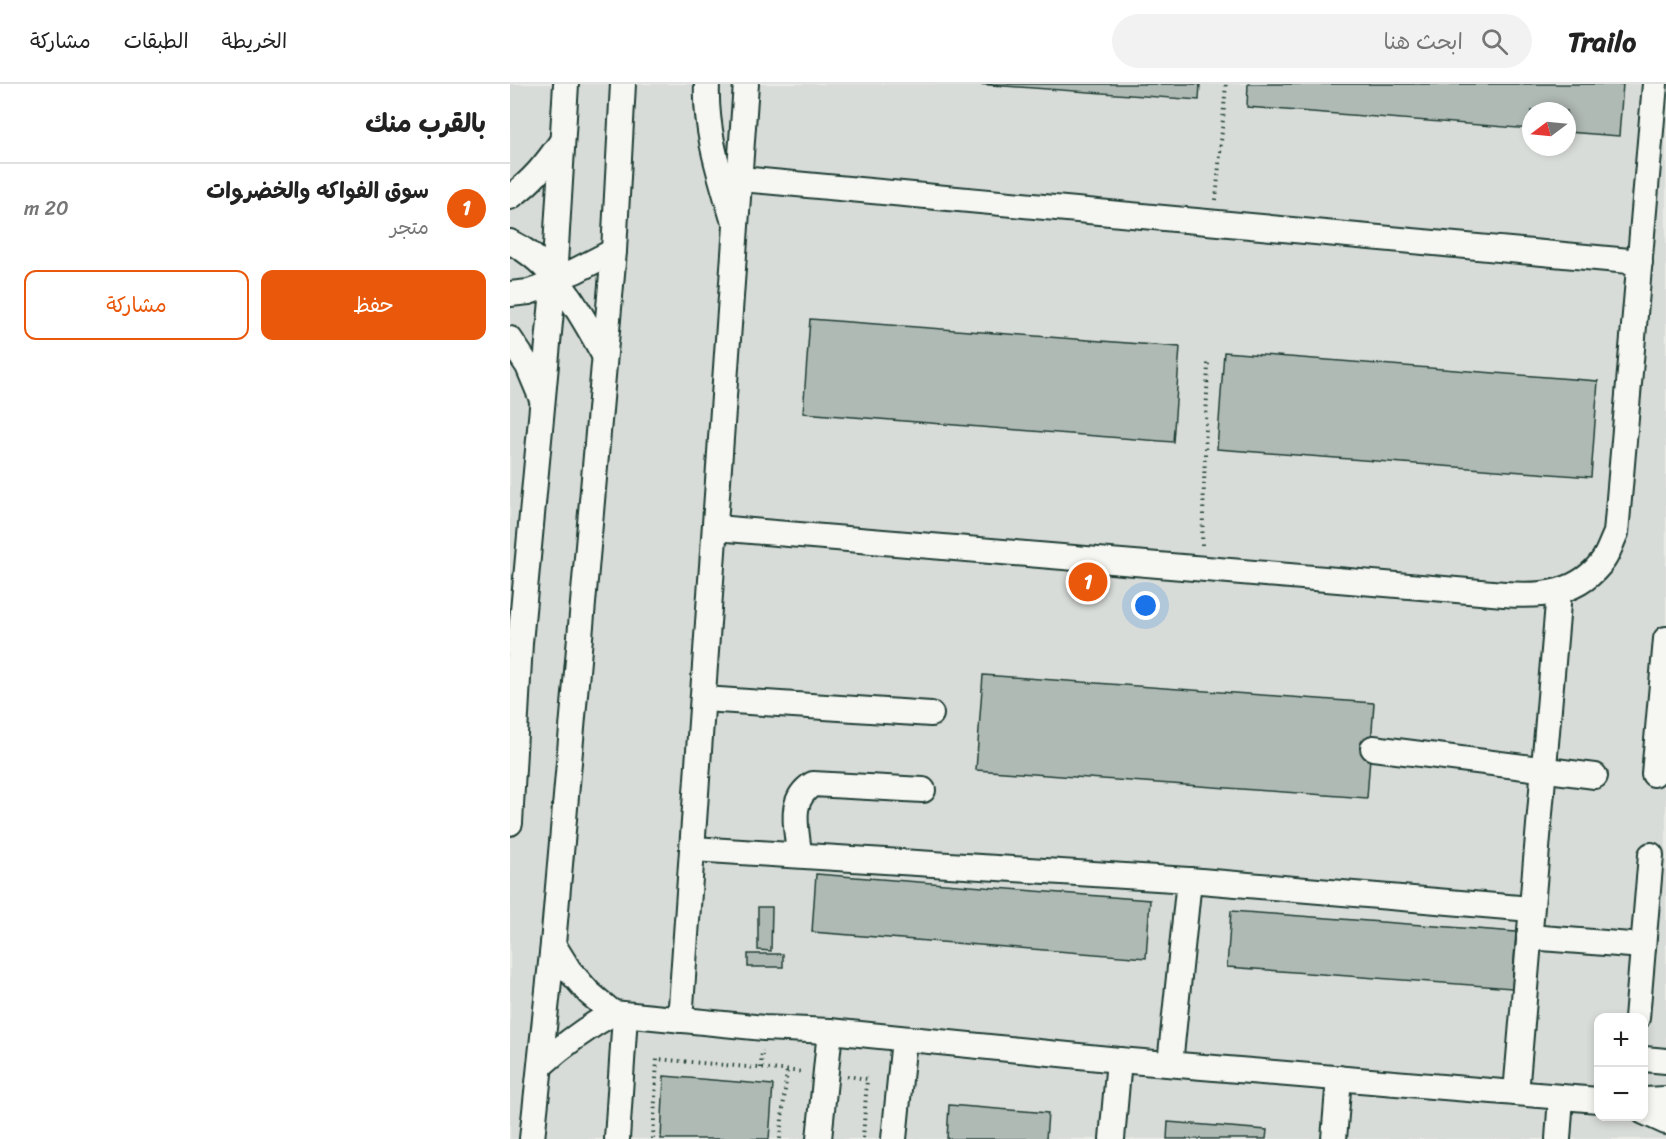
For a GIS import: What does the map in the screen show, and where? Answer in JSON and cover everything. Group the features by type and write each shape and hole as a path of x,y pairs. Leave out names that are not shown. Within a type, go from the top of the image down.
{"street":[{"path":"510,823 515,649 554,279 566,84"},
{"path":"532,1139 553,944 614,251 623,84"},
{"path":"707,84 706,109 710,137 737,231"},
{"path":"680,1020 746,84"},
{"path":"716,528 1532,596 1559,592 1585,579 1604,559 1616,533 1655,84"},
{"path":"510,197 525,187 546,165 562,141"},
{"path":"741,179 1640,262"},
{"path":"510,242 534,256 554,279 590,329 604,355"},
{"path":"510,294 529,292 543,287 554,279 614,251"},
{"path":"510,339 528,366 542,399"},
{"path":"1516,1093 1559,592"},
{"path":"1654,774 1662,720 1666,639"},
{"path":"704,699 931,714"},
{"path":"1373,748 1595,776"},
{"path":"798,854 797,800 804,790 813,784 923,790"},
{"path":"693,849 1190,880 1531,909"},
{"path":"1637,1013 1651,855"},
{"path":"1170,1064 1190,880"},
{"path":"1529,937 1643,946"},
{"path":"553,944 569,970 589,993 619,1014"},
{"path":"616,1139 619,1014"},
{"path":"540,1066 562,1045 586,1028 619,1014 830,1031 1119,1060 1594,1100"},
{"path":"819,1139 830,1031"},
{"path":"894,1139 904,1039"},
{"path":"1648,1059 1666,1061"},
{"path":"1112,1139 1119,1060"},
{"path":"1334,1139 1339,1078"},
{"path":"1558,1139 1562,1097"},
{"path":"1648,1100 1666,1099"},
{"path":"1648,1114 1666,1122"}],"path":[{"path":"1214,222 1226,84"},
{"path":"1201,568 1208,363"},
{"path":"653,1139 657,1059 867,1079 863,1139"},
{"path":"780,1139 787,1070"}],"shaded area":[{"path":"510,84 1666,84 1666,1139 510,1139"}],"building":[{"path":"976,84 1200,84 1199,100"},
{"path":"1248,84 1623,84 1619,136 1576,133 1576,102 1522,102 1522,128 1247,107"},
{"path":"810,319 1180,347 1173,442 803,413"},
{"path":"1224,352 1598,381 1591,477 1217,449"},
{"path":"983,675 1374,703 1367,798 976,770"},
{"path":"816,874 1150,900 1146,958 812,932"},
{"path":"758,907 772,907 771,951 758,950"},
{"path":"1231,911 1516,932 1512,988 1227,967"},
{"path":"748,954 783,954 783,967 748,967"},
{"path":"664,1076 773,1085 769,1139 661,1139"},
{"path":"949,1105 1048,1113 1046,1139 947,1139"},
{"path":"1168,1122 1267,1130 1266,1139 1167,1139"}],"place":[{"name":"سوق الفواكه والخضروات","path":"1088,582"}]}
